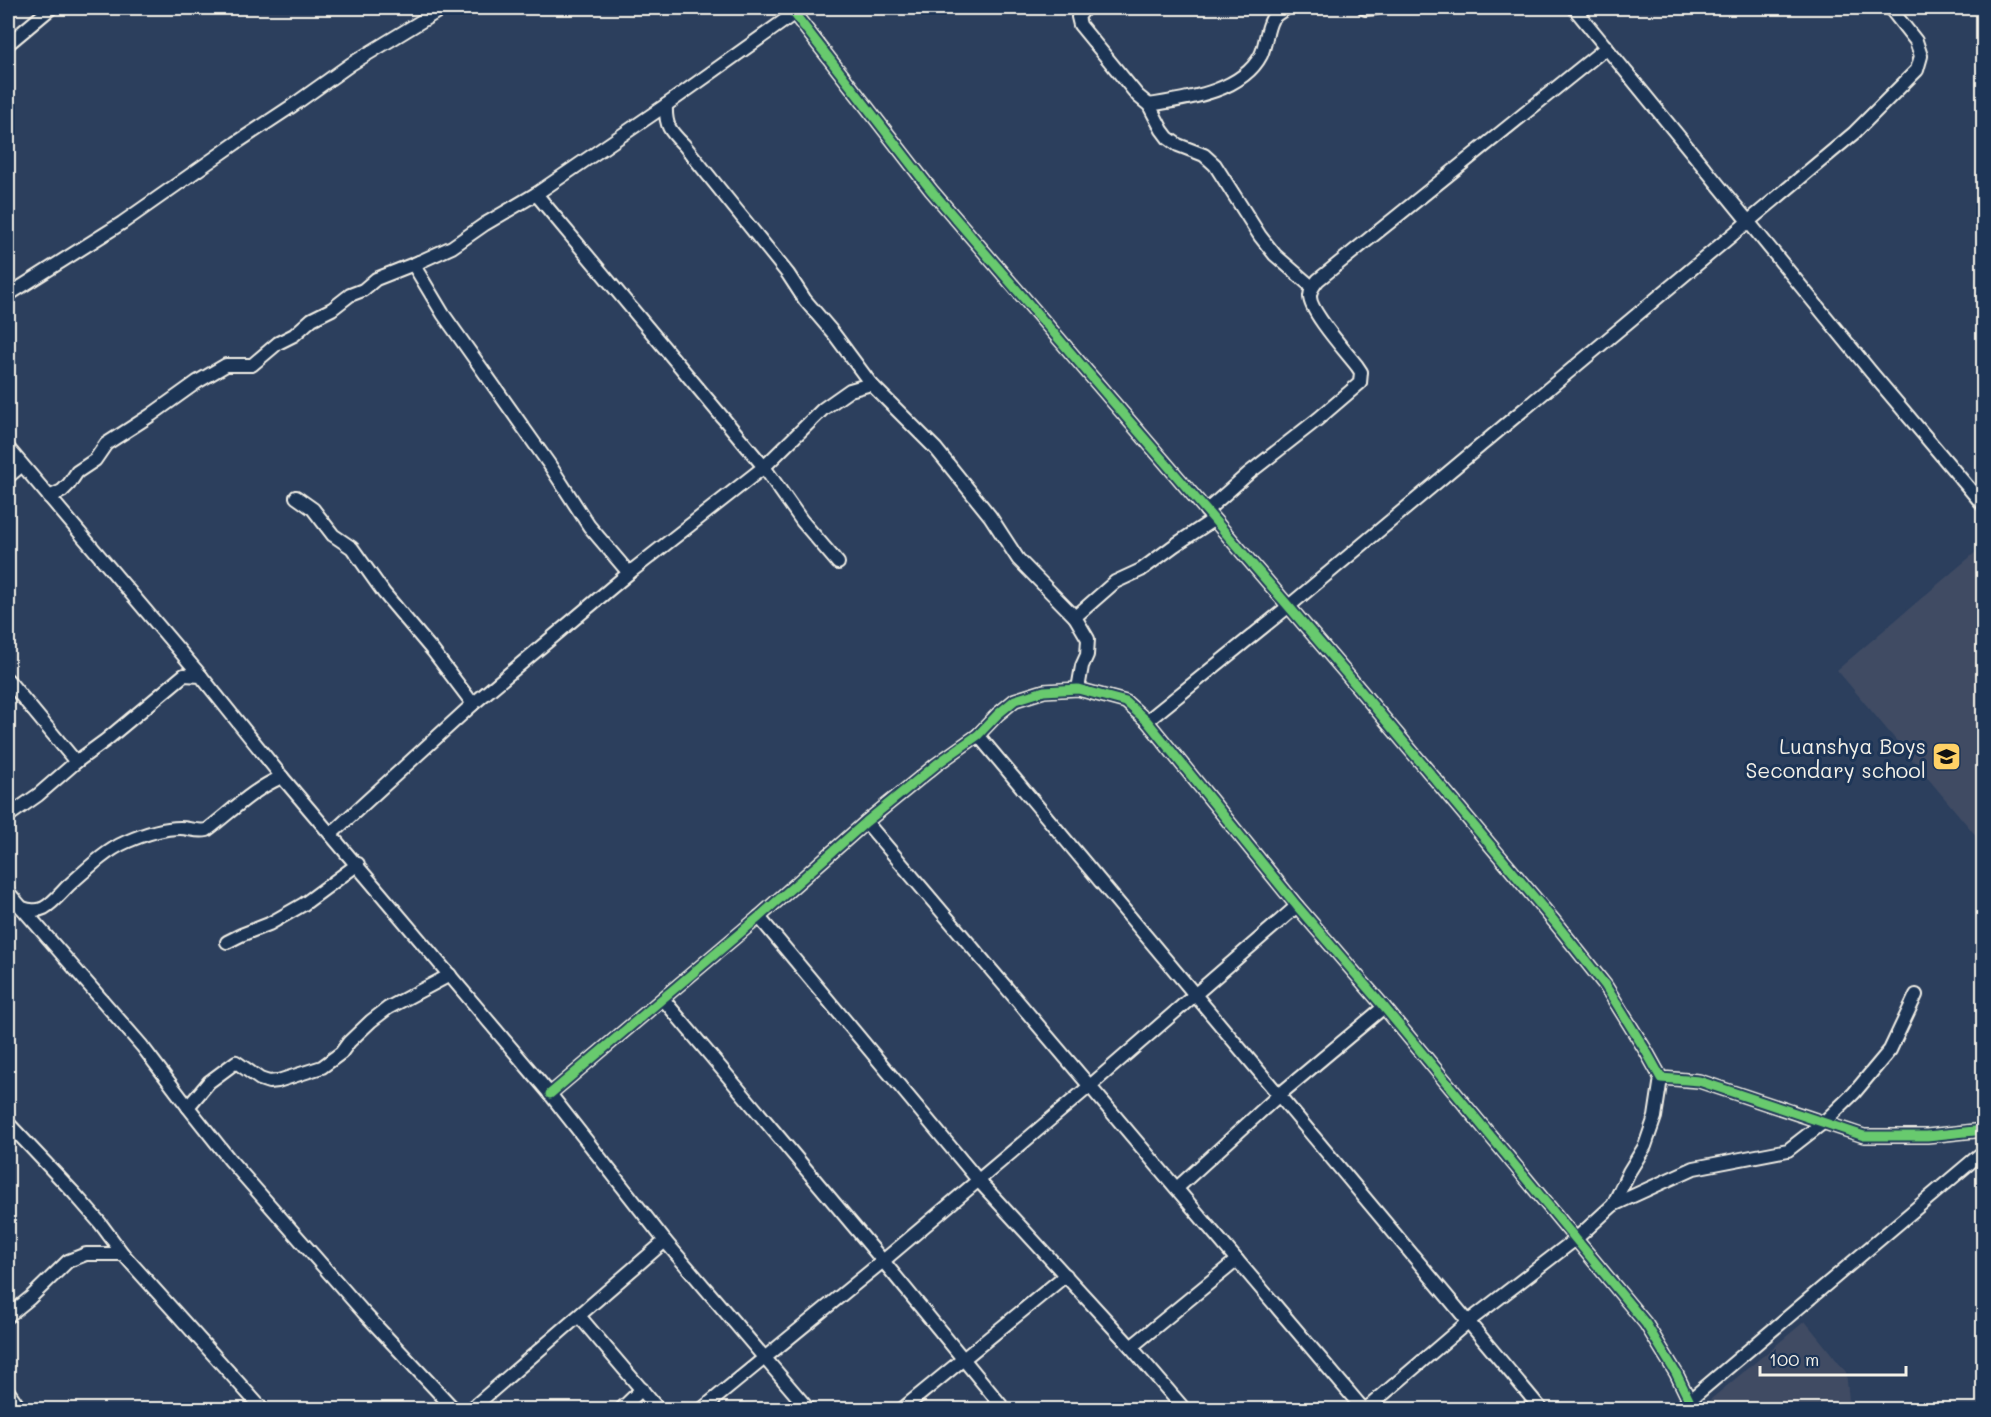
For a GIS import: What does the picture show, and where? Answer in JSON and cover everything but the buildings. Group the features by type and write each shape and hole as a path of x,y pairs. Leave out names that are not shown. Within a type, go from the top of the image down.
{"street":[{"path":"8,44 51,8"},
{"path":"8,295 122,223 369,51 389,42 443,8"},
{"path":"1084,8 1078,17 1080,25 1138,96 1149,105 1168,138 1178,145 1204,155 1215,165 1260,236 1275,255 1312,288"},
{"path":"1149,105 1176,101 1218,89 1242,78 1252,69 1261,55 1273,18 1287,8"},
{"path":"1364,8 1377,8"},
{"path":"1574,8 1747,222 1983,506"},
{"path":"1147,721 1289,606 1854,133 1917,70 1921,56 1916,41 1890,8"},
{"path":"49,497 69,484 77,471 95,460 106,444 197,382 226,365 252,365 312,319 332,309 350,295 363,290 376,279 452,247 485,224 536,194 666,105 796,9 931,190 1289,606 1554,921 1605,985 1647,1051 1661,1078 1655,1117 1645,1146 1613,1205"},
{"path":"1075,617 1115,582 1141,570 1175,545 1210,516 1249,473 1360,383 1361,372 1310,304 1309,295 1318,280 1607,46"},
{"path":"666,105 665,119 671,132 788,274 804,300 834,334 872,384 936,449 990,516 1018,559 1075,617 1088,639 1087,655 1082,666 1078,689"},
{"path":"536,194 764,467 802,521 838,563"},
{"path":"419,262 416,269 443,314 549,464 589,526 629,573"},
{"path":"331,834 473,704 629,573 764,467 837,398 850,390 872,384"},
{"path":"8,448 550,1094 665,1241 809,1410"},
{"path":"8,477 22,465"},
{"path":"296,497 313,509 333,535 352,548 473,704"},
{"path":"8,816 38,795 184,675 201,676"},
{"path":"8,680 76,762"},
{"path":"550,1094 759,918 866,822 937,764 978,735 1015,700 1044,691 1078,689 1126,702 1147,721 1297,906 1577,1238 1646,1324 1677,1373 1689,1400"},
{"path":"978,735 1197,994 1542,1410"},
{"path":"21,908 34,911 43,908 115,847 125,842 141,836 181,828 197,832 207,831 261,787 282,777"},
{"path":"866,822 1365,1410 1469,1321 1577,1238 1613,1205 1694,1168 1788,1150 1824,1122 1854,1094 1890,1050 1916,995"},
{"path":"226,942 269,924 304,904 358,864"},
{"path":"8,892 142,1046 230,1160 365,1314 455,1410"},
{"path":"701,1410 883,1261 1297,906"},
{"path":"759,918 978,1180 1131,1347 1185,1410"},
{"path":"188,1107 209,1082 236,1062 260,1079 269,1082 321,1067 341,1053 364,1028 388,1008 450,975"},
{"path":"663,999 1005,1410"},
{"path":"1177,1188 1279,1095 1384,1007"},
{"path":"1661,1078 1699,1081 1864,1136 1927,1136 1983,1130"},
{"path":"8,1123 74,1192 123,1254 263,1410"},
{"path":"1678,1410 1983,1151"},
{"path":"470,1410 665,1241"},
{"path":"8,1316 68,1261 86,1254 123,1254"},
{"path":"1131,1347 1237,1260"},
{"path":"902,1410 1066,1275"},
{"path":"579,1316 658,1410"},
{"path":"620,1410 642,1389"},
{"path":"8,1391 21,1410"}],"shaded area":[{"name":"Luanshya Boys Secondary school","path":"1983,546 1983,844 1837,670"},
{"path":"1805,1321 1846,1372 1850,1409 1699,1409"}],"cycle path":[{"path":"790,8 931,190 1345,672 1554,921 1605,985 1661,1078 1699,1081 1864,1136 1927,1136 1984,1130"},
{"path":"550,1094 759,917 866,822 937,764 978,735 1015,700 1044,691 1078,689 1126,702 1147,721 1297,906 1384,1007 1646,1324 1676,1373 1689,1400"}],"place":[{"name":"Luanshya Boys Secondary school","path":"1947,757"}]}
